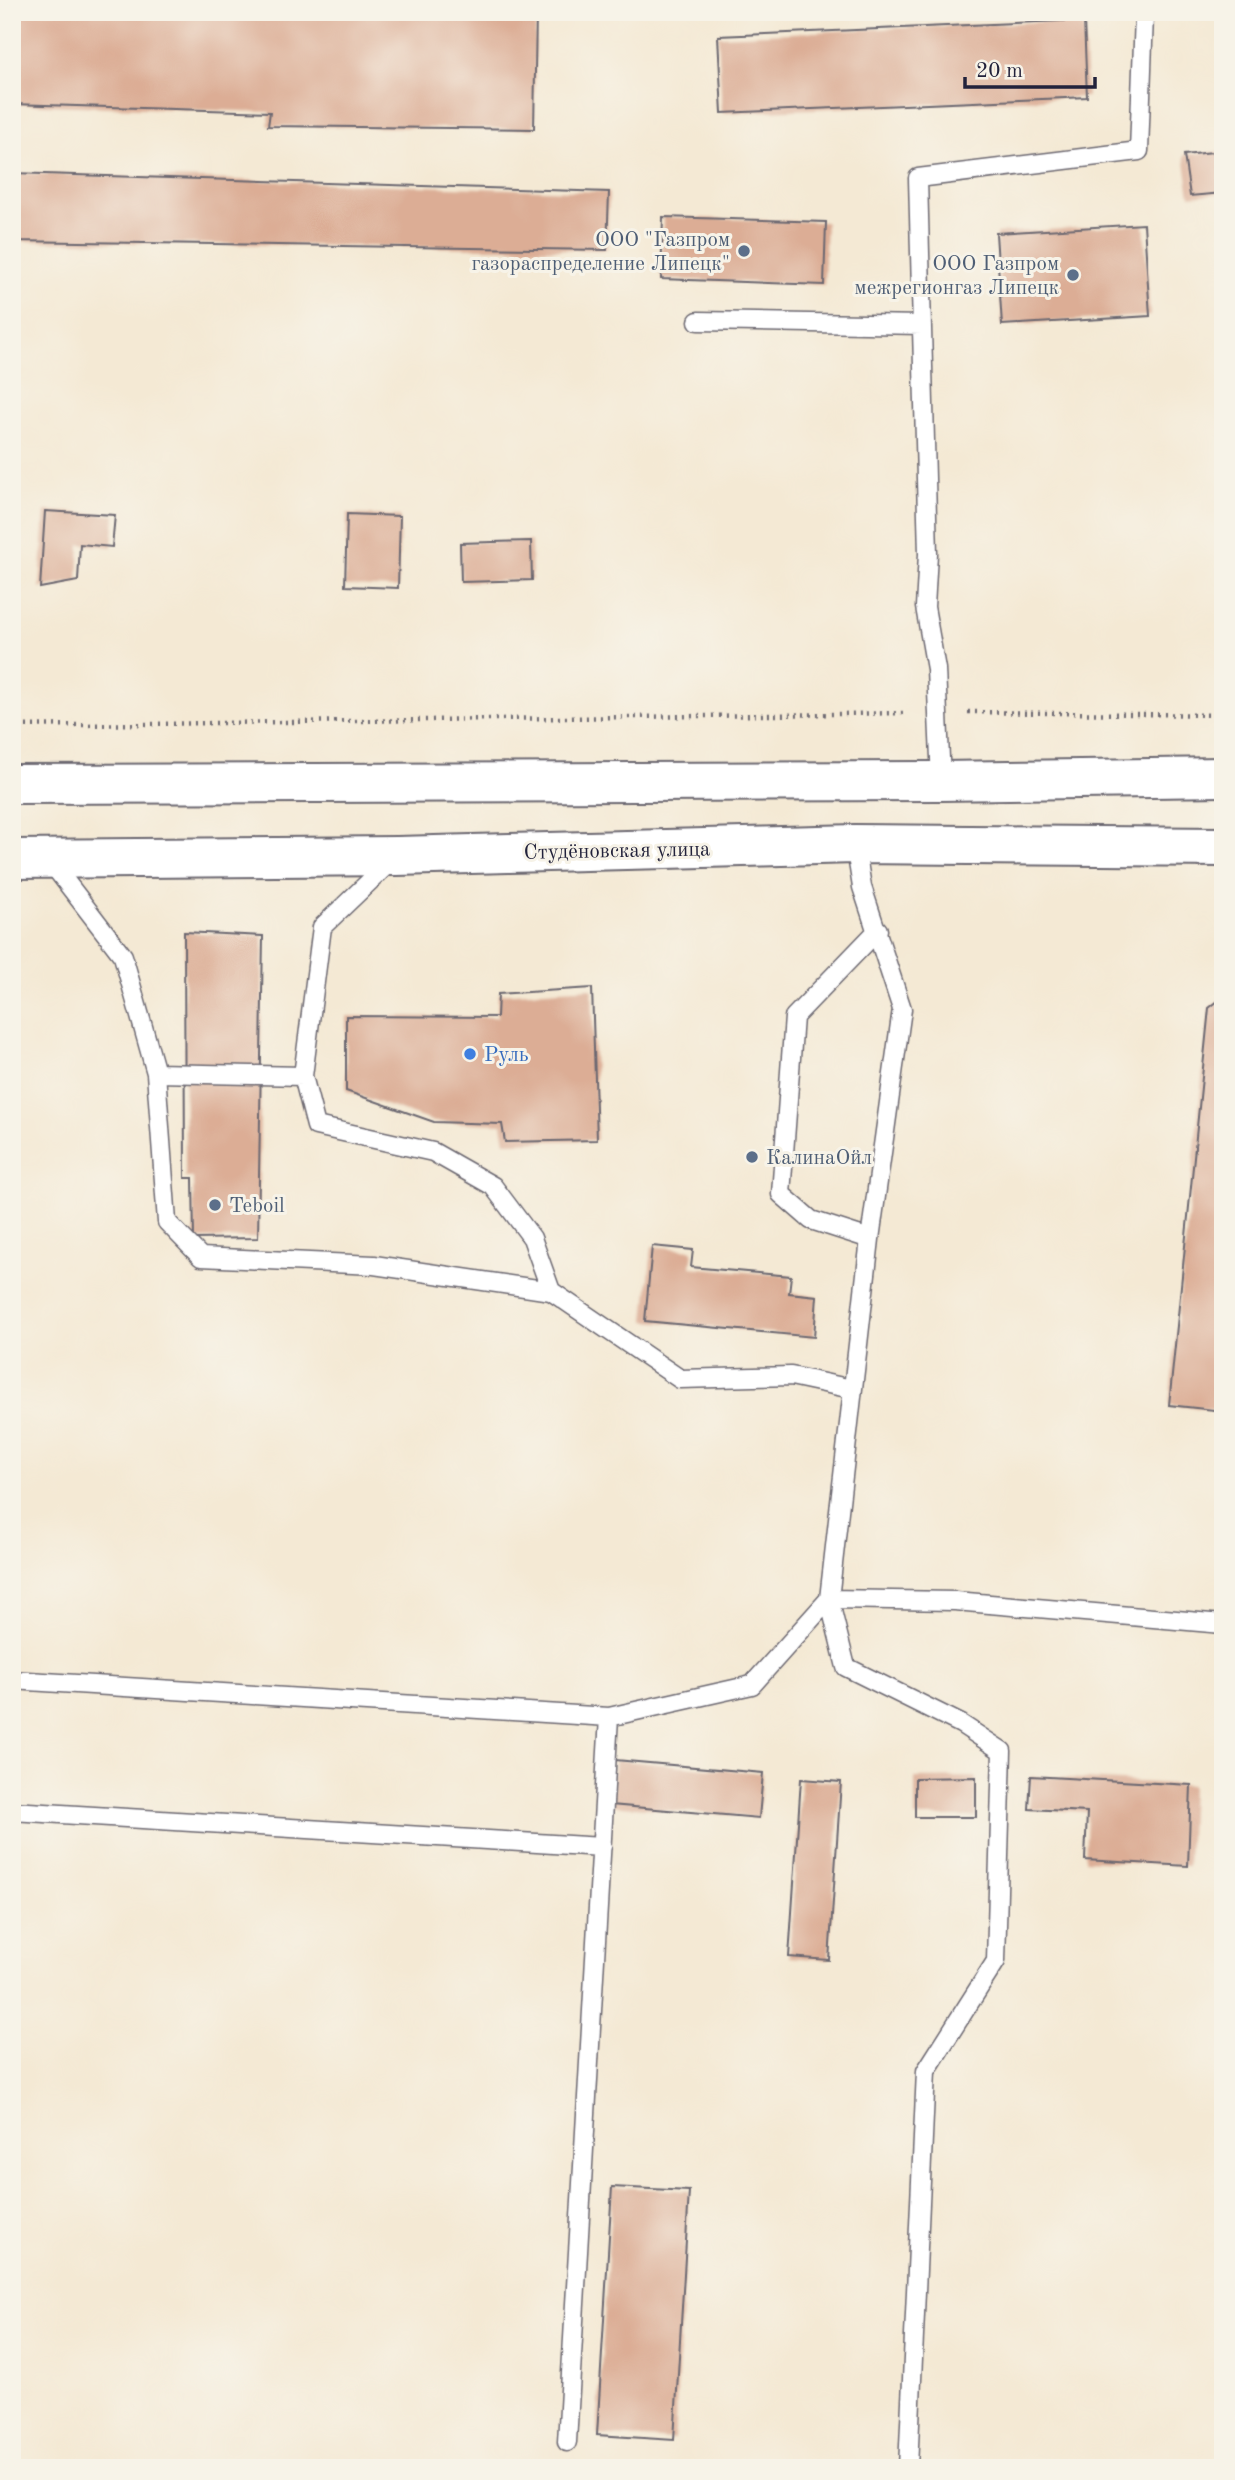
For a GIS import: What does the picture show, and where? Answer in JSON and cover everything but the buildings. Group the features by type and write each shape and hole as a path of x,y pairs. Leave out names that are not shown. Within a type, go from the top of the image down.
{"main road":[{"path":"12,784 941,781 1223,777"},
{"name":"Студёновская улица","path":"30,859 397,856 855,844 1223,847"}],"lane":[{"path":"941,781 936,668 925,607 928,554 918,178 1139,151 1144,15 1141,12"},
{"path":"698,321 922,325"},
{"path":"855,844 862,887 902,1009 870,1239 829,1599 846,1667 961,1724 1002,1751 996,1961 926,2071 908,2468"},
{"path":"397,856 322,927 303,1076 316,1126 433,1152 493,1186 532,1238 551,1291"},
{"path":"30,859 123,956 156,1073 167,1222 201,1257 374,1265 551,1291 680,1379 791,1376 852,1389"},
{"path":"870,1239 811,1220 781,1194 794,1017 877,930"},
{"path":"156,1073 303,1076"},
{"path":"12,1680 609,1717 751,1685 829,1599 955,1601 1223,1625"},
{"path":"567,2442 609,1717"},
{"path":"12,1811 602,1847"}],"path":[{"path":"12,726 938,712 1223,715"}],"place":[{"name":"ООО \"Газпром газораспределение Липецк\"","path":"744,251"},
{"name":"ООО Газпром межрегионгаз Липецк","path":"1073,275"},
{"name":"Руль","path":"470,1054"},
{"name":"КалинаОйл","path":"752,1157"},
{"name":"Teboil","path":"215,1205"}]}
